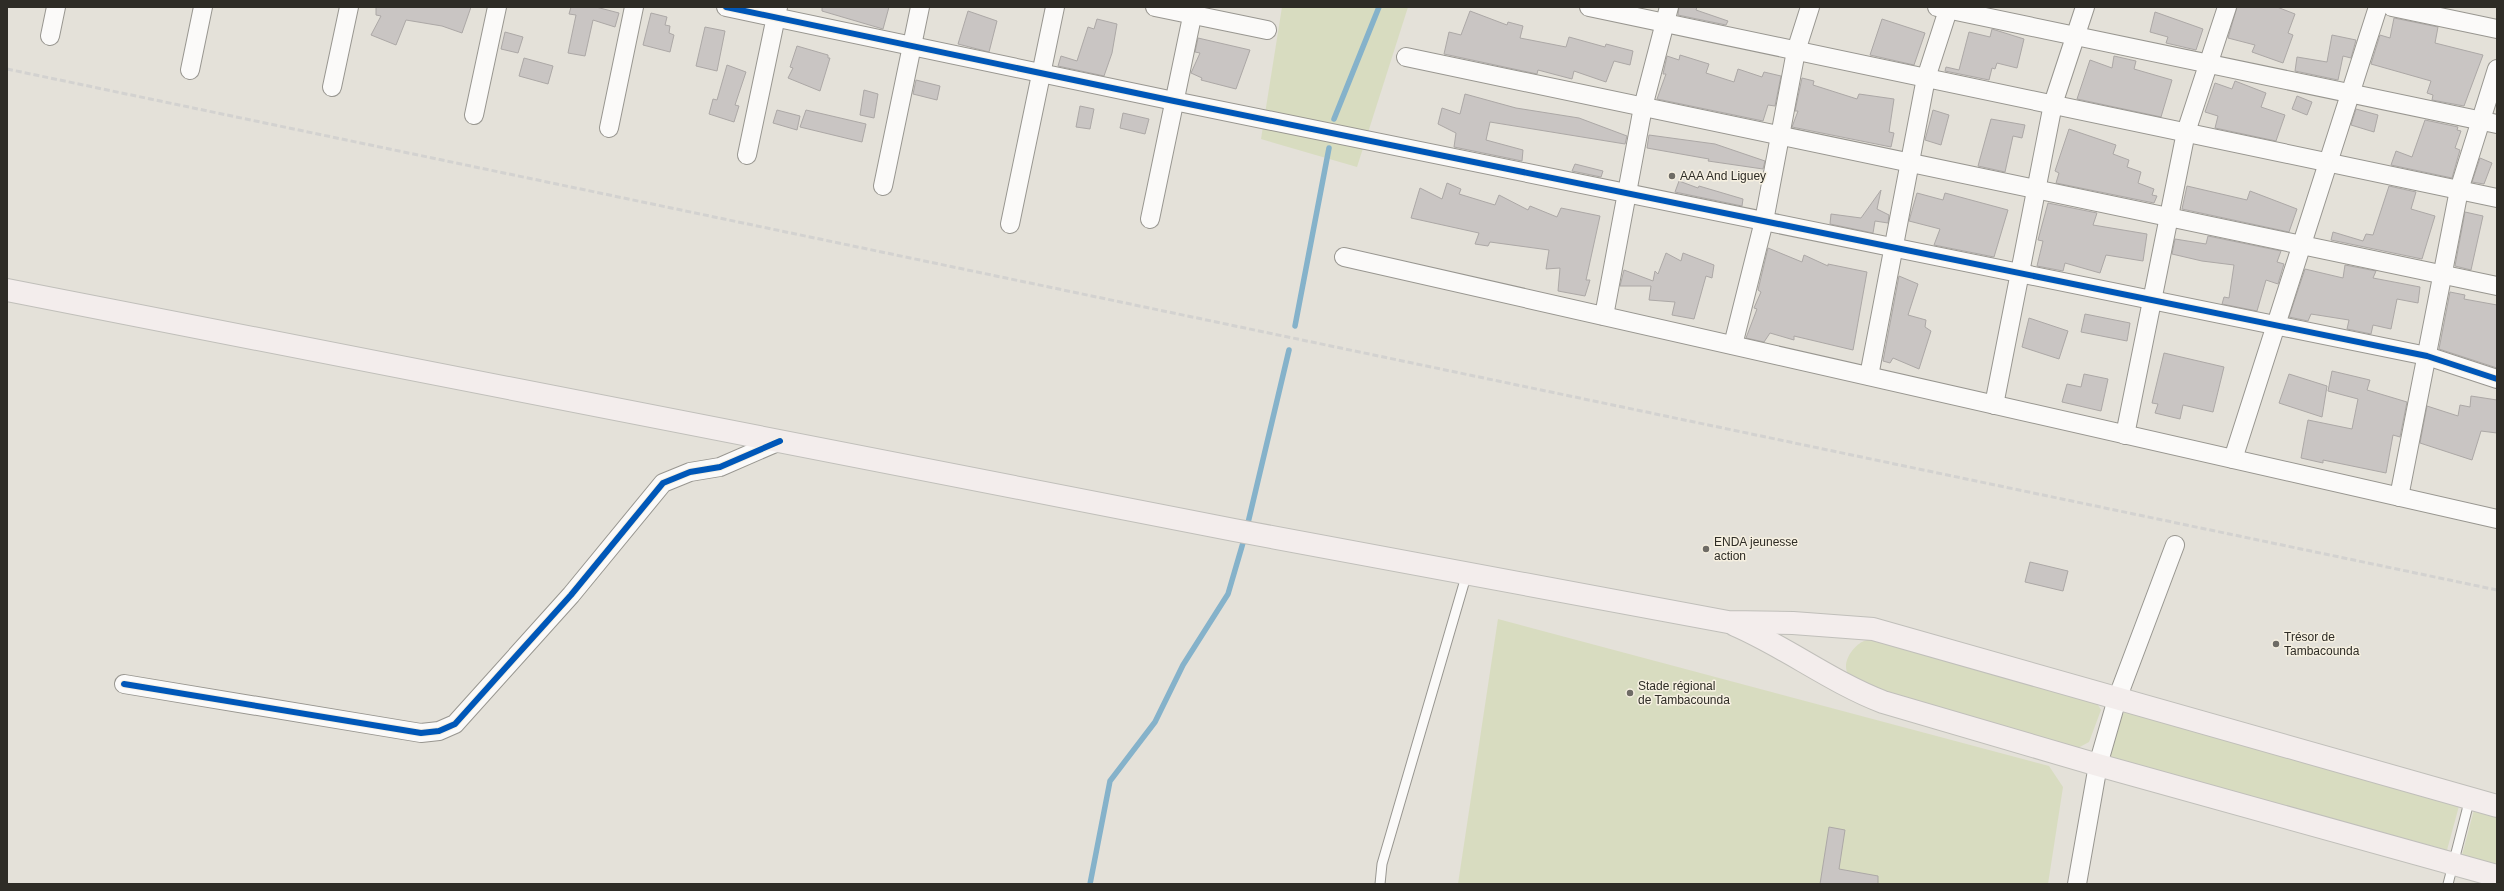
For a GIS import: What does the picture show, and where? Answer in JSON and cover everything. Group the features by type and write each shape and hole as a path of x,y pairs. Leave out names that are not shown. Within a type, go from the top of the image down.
{"highway":[{"path":"7,290 1234,530 1728,622 1793,622 1873,629 2497,806"},
{"path":"1728,622 1764,638 1814,669 1871,697 2098,765 2453,862 2497,876"}],"street":[{"path":"50,36 56,7"},
{"path":"190,70 203,7"},
{"path":"332,87 349,7"},
{"path":"474,115 497,7"},
{"path":"609,128 634,7"},
{"path":"726,7 777,12 912,46 1174,101 2427,356 2497,379"},
{"path":"883,186 920,7"},
{"path":"1010,224 1055,7"},
{"path":"1155,7 1193,11 1267,30"},
{"path":"1589,7 1666,15 1796,51 2497,198"},
{"path":"1734,346 1764,221 1796,51 1810,7"},
{"path":"1994,405 2021,274 2053,104 2085,7"},
{"path":"2125,435 2154,301 2186,132 2227,7"},
{"path":"2233,459 2378,7"},
{"path":"2392,7 2497,29"},
{"path":"1869,376 1926,78 1945,8 2489,123"},
{"path":"1150,219 1193,11"},
{"path":"747,155 777,12"},
{"path":"1604,316 1628,194 1643,107 1666,15"},
{"path":"1406,57 2497,286"},
{"path":"2398,497 2427,356 2458,190 2489,123 2497,69"},
{"path":"1344,257 2497,519"},
{"path":"124,684 421,733 439,731 455,724 466,712 571,595 664,483 690,472 720,467 780,441"},
{"path":"2077,884 2098,765 2116,699 2175,544"}],"lane":[{"path":"1380,884 1382,864 1467,573"},
{"path":"2448,884 2470,798"}],"green space":[{"path":"1282,7 1408,7 1357,167 1261,139"},
{"name":"Stade régional de Tambacounda","path":"1498,619 2049,766 2063,787 2048,884 1458,884"},
{"path":"1880,639 2095,700 2101,710 2089,742 2076,749 1870,691 1850,677 1846,669 1846,664 1850,654 1860,643 1867,640"},
{"path":"2125,710 2459,806 2447,850 2105,756"},
{"path":"2474,810 2497,817 2497,865 2462,855"}],"building":[{"path":"376,7 471,7 462,33 442,26 406,20 396,45 371,35 381,16 376,15"},
{"path":"571,7 596,7 619,13 615,27 593,20 585,56 568,53 576,15 569,14"},
{"path":"822,7 889,7 883,29 822,11"},
{"path":"1679,7 1697,7 1696,10 1728,21 1726,25 1678,15"},
{"path":"2237,7 2277,7 2295,14 2288,33 2293,35 2283,63 2252,52 2255,45 2228,38"},
{"path":"968,11 997,21 989,52 958,44"},
{"path":"1470,11 1507,25 1508,22 1523,26 1520,38 1566,47 1569,37 1605,47 1606,44 1633,51 1630,65 1614,61 1606,82 1574,71 1572,79 1538,70 1537,74 1444,54 1449,32 1461,35"},
{"path":"2155,12 2203,29 2196,50 2166,43 2168,37 2150,32"},
{"path":"651,13 667,17 665,25 670,26 669,33 674,35 670,52 643,45"},
{"path":"2394,18 2438,27 2435,43 2483,55 2464,106 2432,100 2433,95 2427,93 2431,81 2371,64 2380,35 2390,38"},
{"path":"1097,19 1117,24 1112,53 1104,76 1058,66 1061,56 1077,61 1088,27 1094,29"},
{"path":"1882,19 1925,33 1914,65 1870,55"},
{"path":"705,27 725,31 717,71 696,66"},
{"path":"1992,29 2024,39 2017,68 1997,63 1995,69 1992,68 1989,80 1945,71 1946,67 1959,70 1969,32 1990,37"},
{"path":"505,32 523,37 518,53 501,49"},
{"path":"2332,35 2356,40 2351,58 2343,56 2338,80 2295,71 2297,57 2327,62"},
{"path":"1198,38 1250,50 1236,89 1201,80 1202,78 1191,73 1200,53 1195,52"},
{"path":"797,46 828,55 828,58 830,58 820,91 788,78 793,68 790,67"},
{"path":"1680,55 1709,64 1706,73 1734,82 1738,69 1762,77 1764,72 1781,76 1775,106 1768,105 1763,121 1657,99 1666,74 1663,74 1667,56 1679,60"},
{"path":"2114,56 2136,61 2134,69 2172,80 2161,117 2077,99 2090,60 2112,68"},
{"path":"524,58 553,66 548,84 519,76"},
{"path":"727,65 746,72 735,105 739,106 734,122 709,114 713,99 717,100"},
{"path":"1802,78 1814,81 1813,85 1857,99 1859,94 1894,99 1889,132 1894,133 1891,147 1792,127 1798,111 1795,111"},
{"path":"916,80 940,86 937,100 913,94"},
{"path":"2235,81 2266,93 2261,107 2285,115 2276,141 2215,128 2218,116 2205,112 2215,83 2232,89"},
{"path":"864,90 878,94 874,118 860,115"},
{"path":"1465,94 1516,108 1579,118 1627,136 1625,144 1490,122 1486,140 1523,150 1522,161 1454,147 1456,133 1438,124 1442,108 1460,114"},
{"path":"2297,96 2312,102 2307,115 2292,109"},
{"path":"1080,106 1094,109 1090,129 1076,127"},
{"path":"2356,109 2378,115 2374,132 2351,125"},
{"path":"777,110 800,116 797,130 773,123"},
{"path":"806,110 866,124 862,142 800,127"},
{"path":"1933,110 1949,115 1941,145 1925,140"},
{"path":"1123,113 1149,119 1145,134 1120,128"},
{"path":"1991,119 2025,125 2022,138 2013,136 2005,172 1978,166"},
{"path":"2425,120 2458,127 2457,130 2461,131 2455,148 2460,150 2452,178 2391,165 2396,151 2412,157"},
{"path":"2069,129 2116,145 2113,154 2129,160 2127,167 2141,172 2138,183 2154,189 2152,195 2157,196 2154,203 2056,183 2059,173 2055,171"},
{"path":"1649,135 1715,144 1765,161 1763,169 1708,161 1709,159 1647,148"},
{"path":"2480,158 2492,163 2484,184 2472,182"},
{"path":"1575,164 1603,171 1601,177 1572,171"},
{"path":"1679,181 1698,188 1699,186 1743,199 1742,206 1675,192"},
{"path":"1447,183 1461,189 1459,194 1495,205 1499,195 1528,210 1530,206 1557,217 1561,208 1600,216 1586,280 1590,280 1585,296 1558,291 1560,268 1546,269 1549,250 1490,242 1488,246 1475,244 1479,233 1411,218 1420,188 1442,199"},
{"path":"2187,186 2247,200 2250,191 2297,209 2289,232 2182,209"},
{"path":"2389,186 2416,192 2411,209 2435,216 2422,259 2331,240 2333,232 2363,241 2366,234 2373,235"},
{"path":"1881,190 1877,209 1889,215 1888,223 1875,221 1873,233 1830,224 1831,214 1861,218"},
{"path":"1917,193 1943,200 1945,193 2008,210 1994,257 1934,245 1940,229 1909,221"},
{"path":"2048,203 2097,213 2093,225 2147,234 2143,261 2106,255 2100,273 2065,263 2063,271 2037,266 2043,241 2038,240"},
{"path":"2465,212 2483,216 2471,270 2455,266"},
{"path":"2208,236 2281,251 2277,262 2284,264 2278,284 2266,280 2257,311 2222,304 2224,297 2229,298 2234,265 2202,261 2172,254 2175,239 2206,244"},
{"path":"1768,248 1802,262 1804,255 1828,266 1828,264 1867,272 1853,350 1794,336 1794,340 1770,333 1764,342 1746,338 1757,309 1754,308 1761,292 1758,290"},
{"path":"1666,253 1681,261 1683,253 1714,265 1712,278 1706,276 1694,319 1672,315 1675,302 1649,300 1651,286 1620,286 1624,270 1653,281 1655,271 1658,274"},
{"path":"2345,265 2376,271 2373,278 2420,287 2418,303 2397,299 2391,329 2373,325 2371,334 2347,329 2349,320 2311,314 2308,321 2289,317 2305,269 2343,278"},
{"path":"1899,276 1918,284 1908,315 1926,320 1925,327 1931,331 1919,369 1893,358 1890,363 1883,361"},
{"path":"2450,292 2465,295 2464,299 2497,305 2497,368 2439,349"},
{"path":"2085,314 2130,323 2127,341 2081,332"},
{"path":"2029,318 2068,331 2059,359 2022,347"},
{"path":"2164,353 2224,367 2213,412 2183,405 2180,419 2155,413 2158,404 2152,403"},
{"path":"2332,371 2370,380 2367,390 2407,402 2400,437 2393,435 2386,473 2323,460 2323,463 2301,458 2308,420 2352,429 2358,399 2328,391"},
{"path":"2084,374 2108,379 2101,411 2062,402 2067,384 2081,387"},
{"path":"2289,374 2327,386 2322,417 2279,403"},
{"path":"2471,396 2497,400 2497,433 2481,431 2472,460 2420,443 2427,406 2458,416 2460,405 2470,407"},
{"path":"2030,562 2068,571 2063,591 2025,582"},
{"path":"1829,827 1845,830 1839,869 1878,876 1878,884 1820,884"}],"waterway":[{"path":"1334,119 1379,7"},
{"path":"1295,326 1329,148"},
{"path":"1247,527 1289,350"},
{"path":"1090,884 1110,781 1155,722 1183,665 1228,594 1245,536"}],"railway":[{"path":"7,69 2497,590"}],"cycle path":[{"path":"726,7 1174,101 2427,356 2497,379"},
{"path":"124,684 421,733 439,731 455,724 571,595 663,483 690,472 720,467 780,441"}],"place":[{"name":"AAA And Liguey","path":"1672,176"},
{"name":"ENDA jeunesse action","path":"1706,549"},
{"name":"Trésor de Tambacounda","path":"2276,644"},
{"name":"Stade régional de Tambacounda","path":"1630,693"}]}
